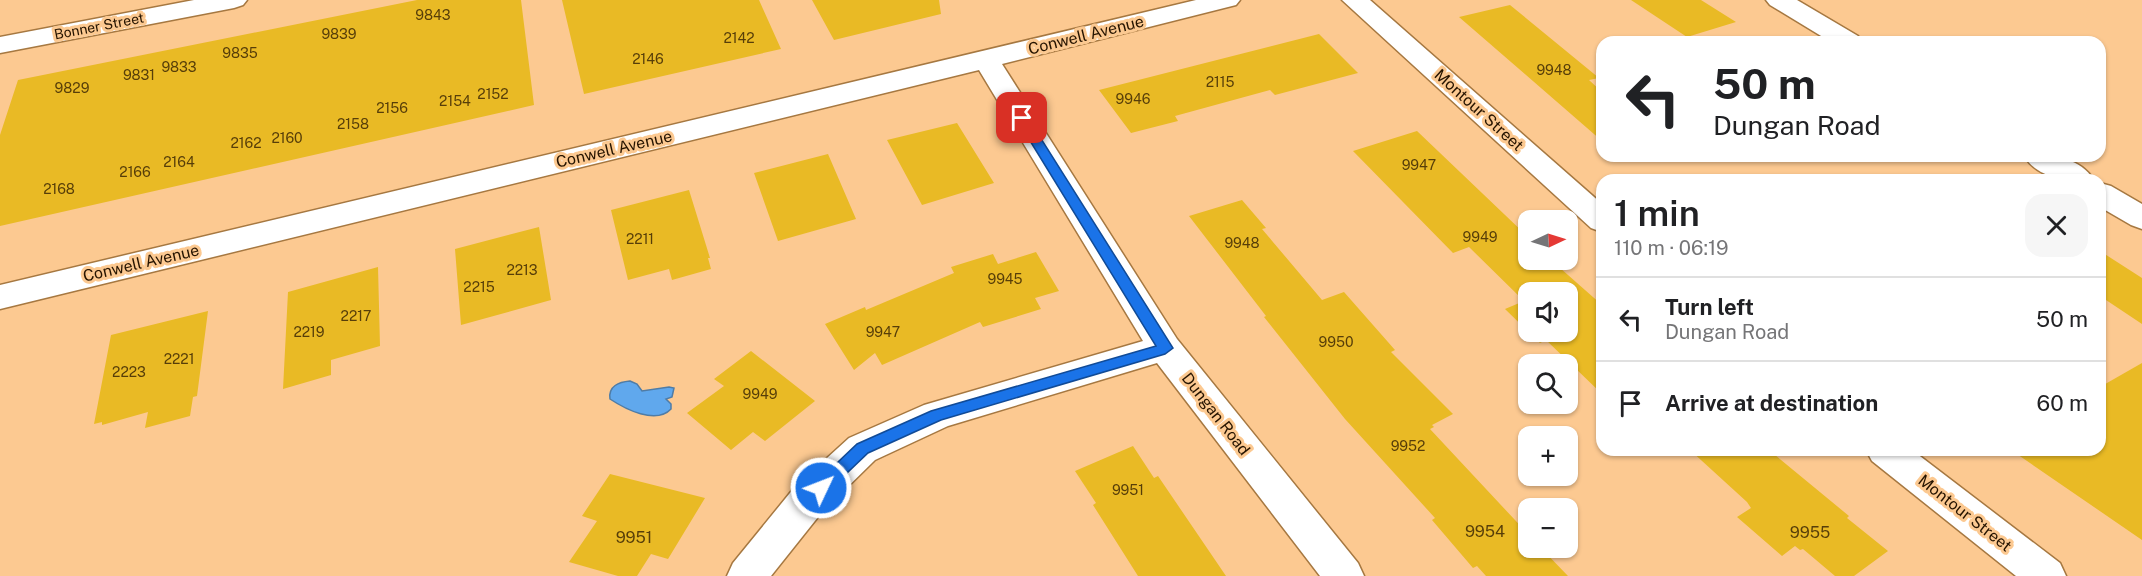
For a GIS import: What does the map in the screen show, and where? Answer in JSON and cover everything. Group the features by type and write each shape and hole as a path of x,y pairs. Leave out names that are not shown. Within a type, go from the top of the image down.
{"street":[{"name":"Bonner Street","path":"0,45 234,0"},
{"name":"Conwell Avenue","path":"0,297 1227,0"},
{"name":"Montour Street","path":"1356,0 1596,215"},
{"path":"1779,0 1839,36"},
{"name":"Dungan Road","path":"986,60 1165,348 1344,576"},
{"path":"2049,162 2069,174"},
{"path":"2106,197 2142,218"},
{"path":"747,576 808,501 862,449 937,415 1165,348"},
{"name":"Montour Street","path":"1893,456 2046,576"}],"water":[{"path":"630,381 637,384 642,391 674,388 672,397 666,399 671,404 671,409 665,414 649,416 632,411 610,399 611,391 615,386"}],"building":[{"path":"417,0 521,0 534,105 0,226 0,135 18,80"},
{"path":"562,0 759,0 781,49 584,94"},
{"path":"812,0 939,0 941,14 834,40"},
{"path":"1631,0 1701,0 1736,22 1685,36"},
{"path":"1510,5 1596,76 1596,79 1589,80 1596,86 1596,136 1459,17"},
{"path":"1319,34 1358,73 1275,95 1270,90 1175,116 1178,121 1131,133 1099,90"},
{"path":"957,123 994,183 922,205 887,140"},
{"path":"1417,131 1518,227 1518,270 1562,270 1576,282 1518,282 1518,295 1469,247 1453,253 1353,151"},
{"path":"828,154 856,219 778,241 754,173"},
{"path":"689,190 710,258 708,258 711,269 672,280 669,269 628,280 611,210"},
{"path":"1242,200 1266,228 1262,229 1322,300 1344,292 1395,350 1391,352 1453,414 1432,425 1434,427 1430,429 1518,523 1518,558 1551,558 1568,576 1486,576 1477,566 1473,568 1432,520 1435,518 1345,419 1264,317 1266,316 1189,216"},
{"path":"539,227 551,300 461,325 455,249"},
{"path":"1036,252 1059,291 1035,298 1041,309 983,327 980,322 882,365 875,353 854,370 825,324 865,307 866,310 954,273 951,267 993,254 998,264"},
{"path":"2106,255 2142,278 2142,324 2106,300"},
{"path":"378,267 380,346 331,360 331,375 283,389 288,292"},
{"path":"1578,284 1596,300 1596,388 1578,371 1578,354 1561,354 1548,342 1578,342"},
{"path":"1518,304 1518,321 1505,309"},
{"path":"208,311 197,396 193,397 190,416 145,428 148,412 102,425 102,422 94,424 111,335"},
{"path":"751,351 815,401 765,441 753,432 731,450 687,413 724,386 714,379"},
{"path":"2142,363 2142,540 2020,456 2106,456 2106,384"},
{"path":"1133,446 1154,478 1158,476 1226,576 1138,576 1093,505 1096,503 1075,471"},
{"path":"1697,456 1776,456 1888,551 1854,576 1835,576 1803,549 1800,550 1795,546 1782,556 1737,517 1751,508"},
{"path":"610,474 705,498 668,559 651,554 637,576 618,576 569,562 597,521 582,516"}],"route":[{"path":"821,488 862,449 937,415 1165,348 1022,118"}]}
